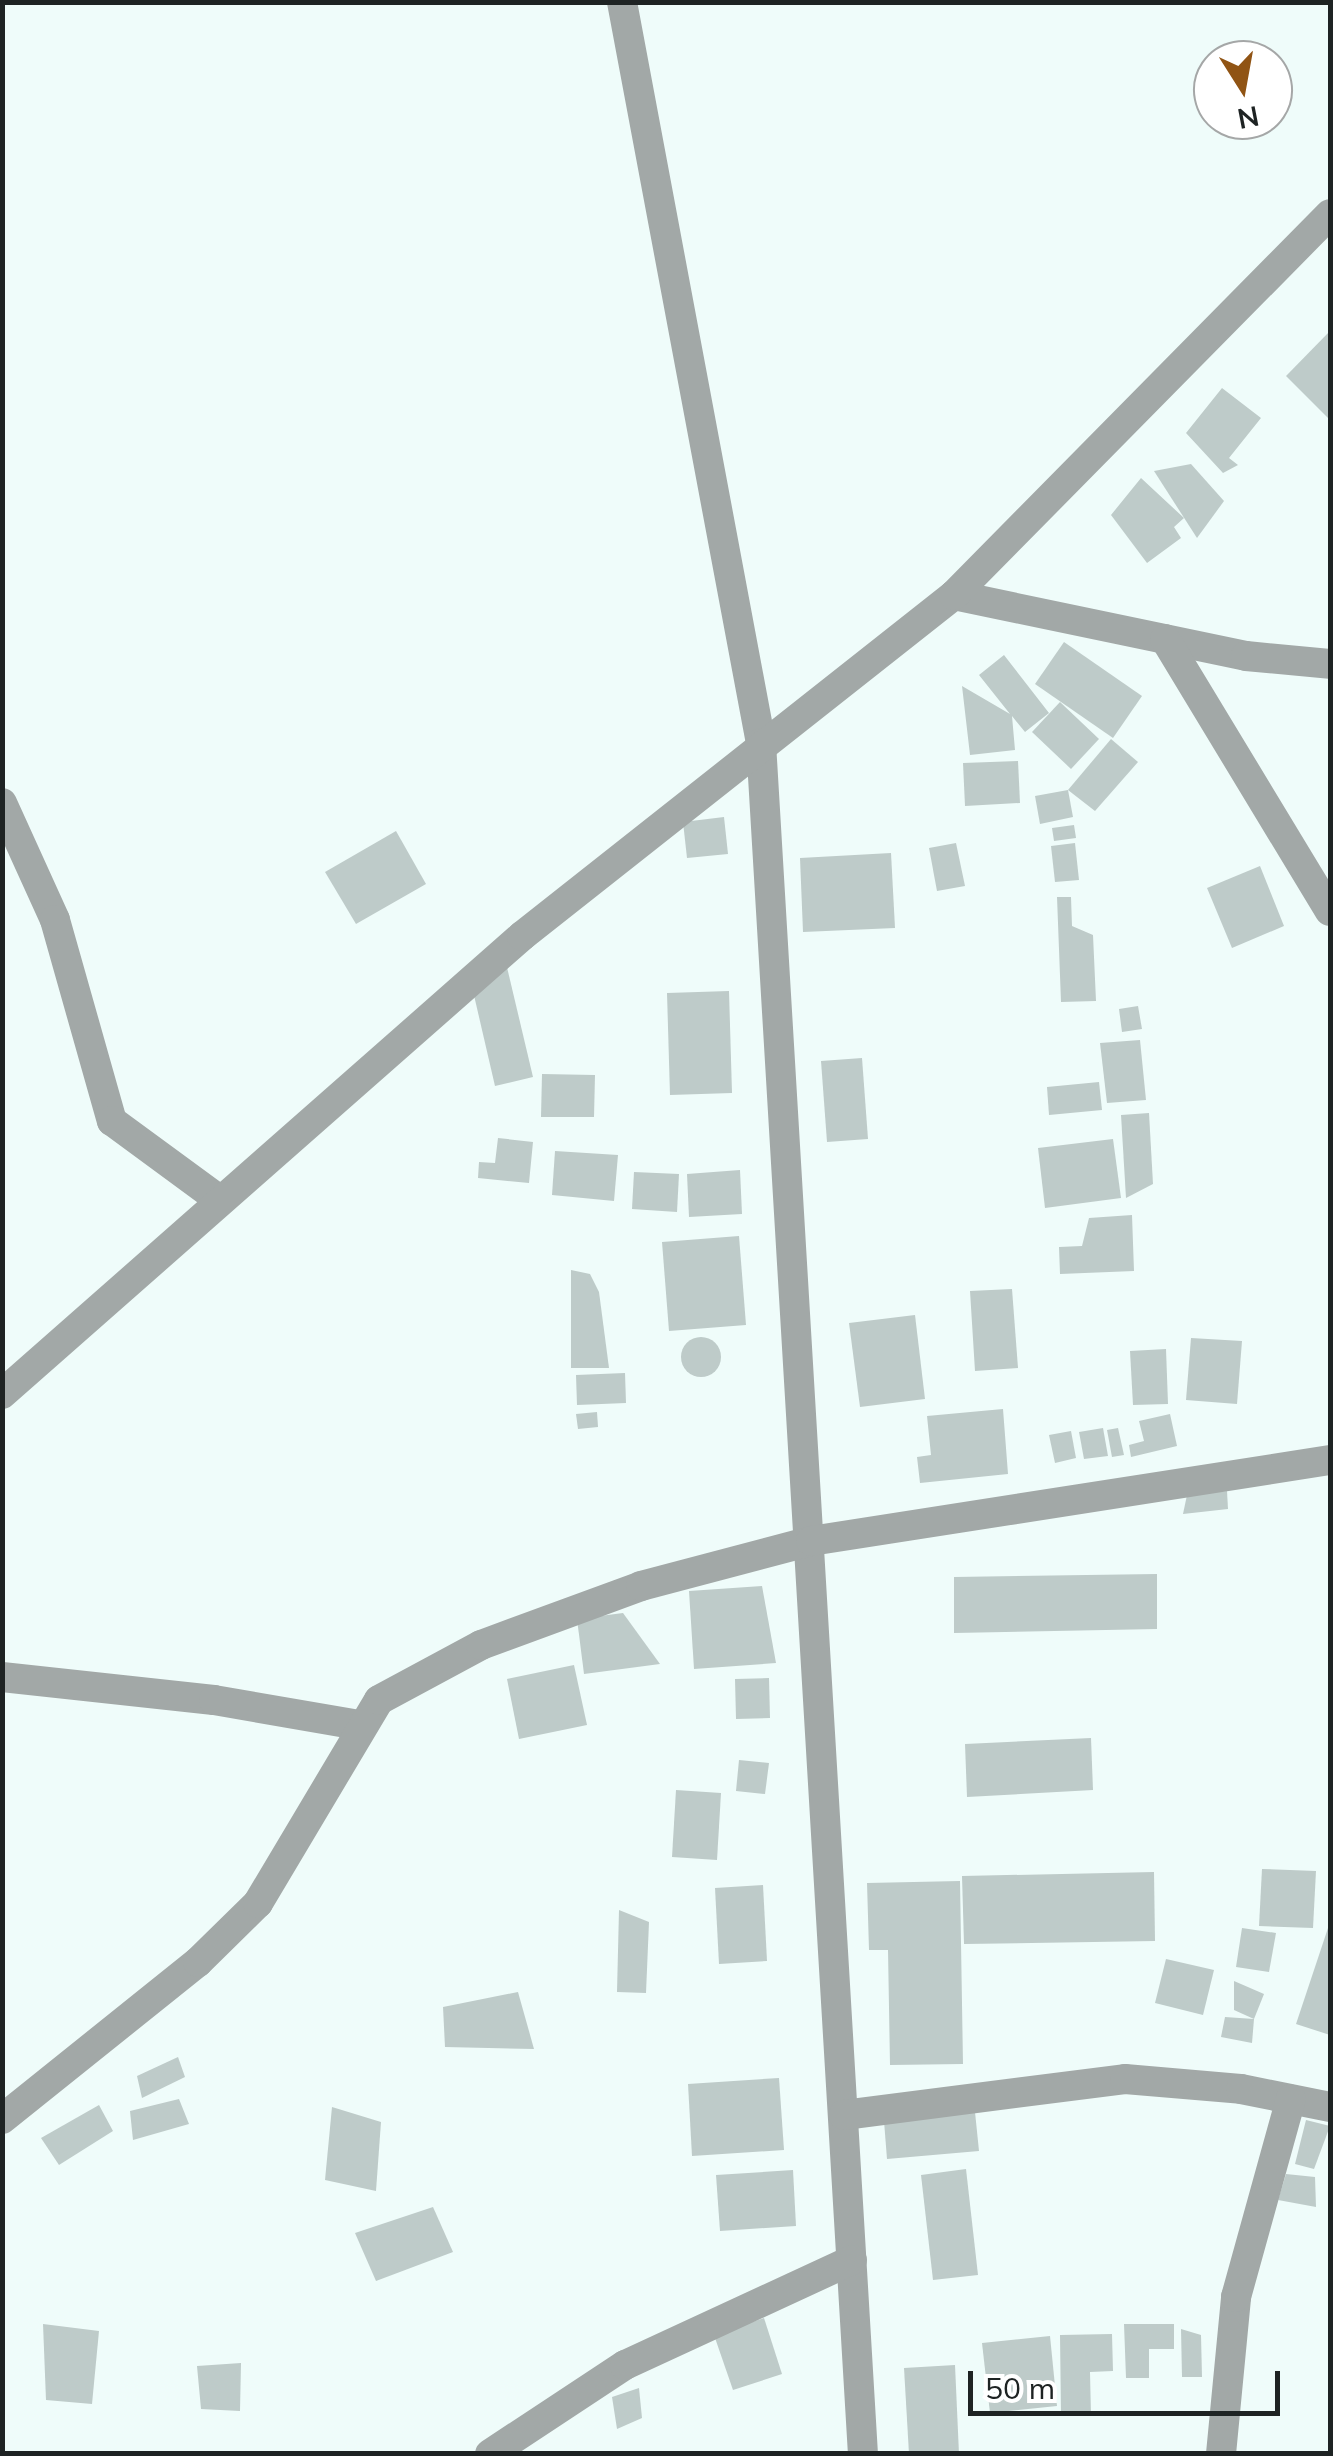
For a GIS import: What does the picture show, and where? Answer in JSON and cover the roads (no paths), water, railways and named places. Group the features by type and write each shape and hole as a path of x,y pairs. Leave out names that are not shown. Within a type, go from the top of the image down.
{"street":[{"path":"622,2 761,744 863,2454"},
{"path":"2,1394 522,936 954,594 1330,214"},
{"path":"954,594 1165,639 1330,664"},
{"path":"1165,639 1330,911"},
{"path":"2,803 55,920 112,1121 218,1200"},
{"path":"2,2119 198,1962 258,1902 358,1725 379,1700 481,1645 641,1586 811,1541 1330,1460"},
{"path":"2,1677 214,1700 358,1725"},
{"path":"844,2115 1125,2079 1291,2098 1330,2107"},
{"path":"1222,2454 1236,2297 1291,2098"},
{"path":"490,2454 625,2365 852,2260"}]}
